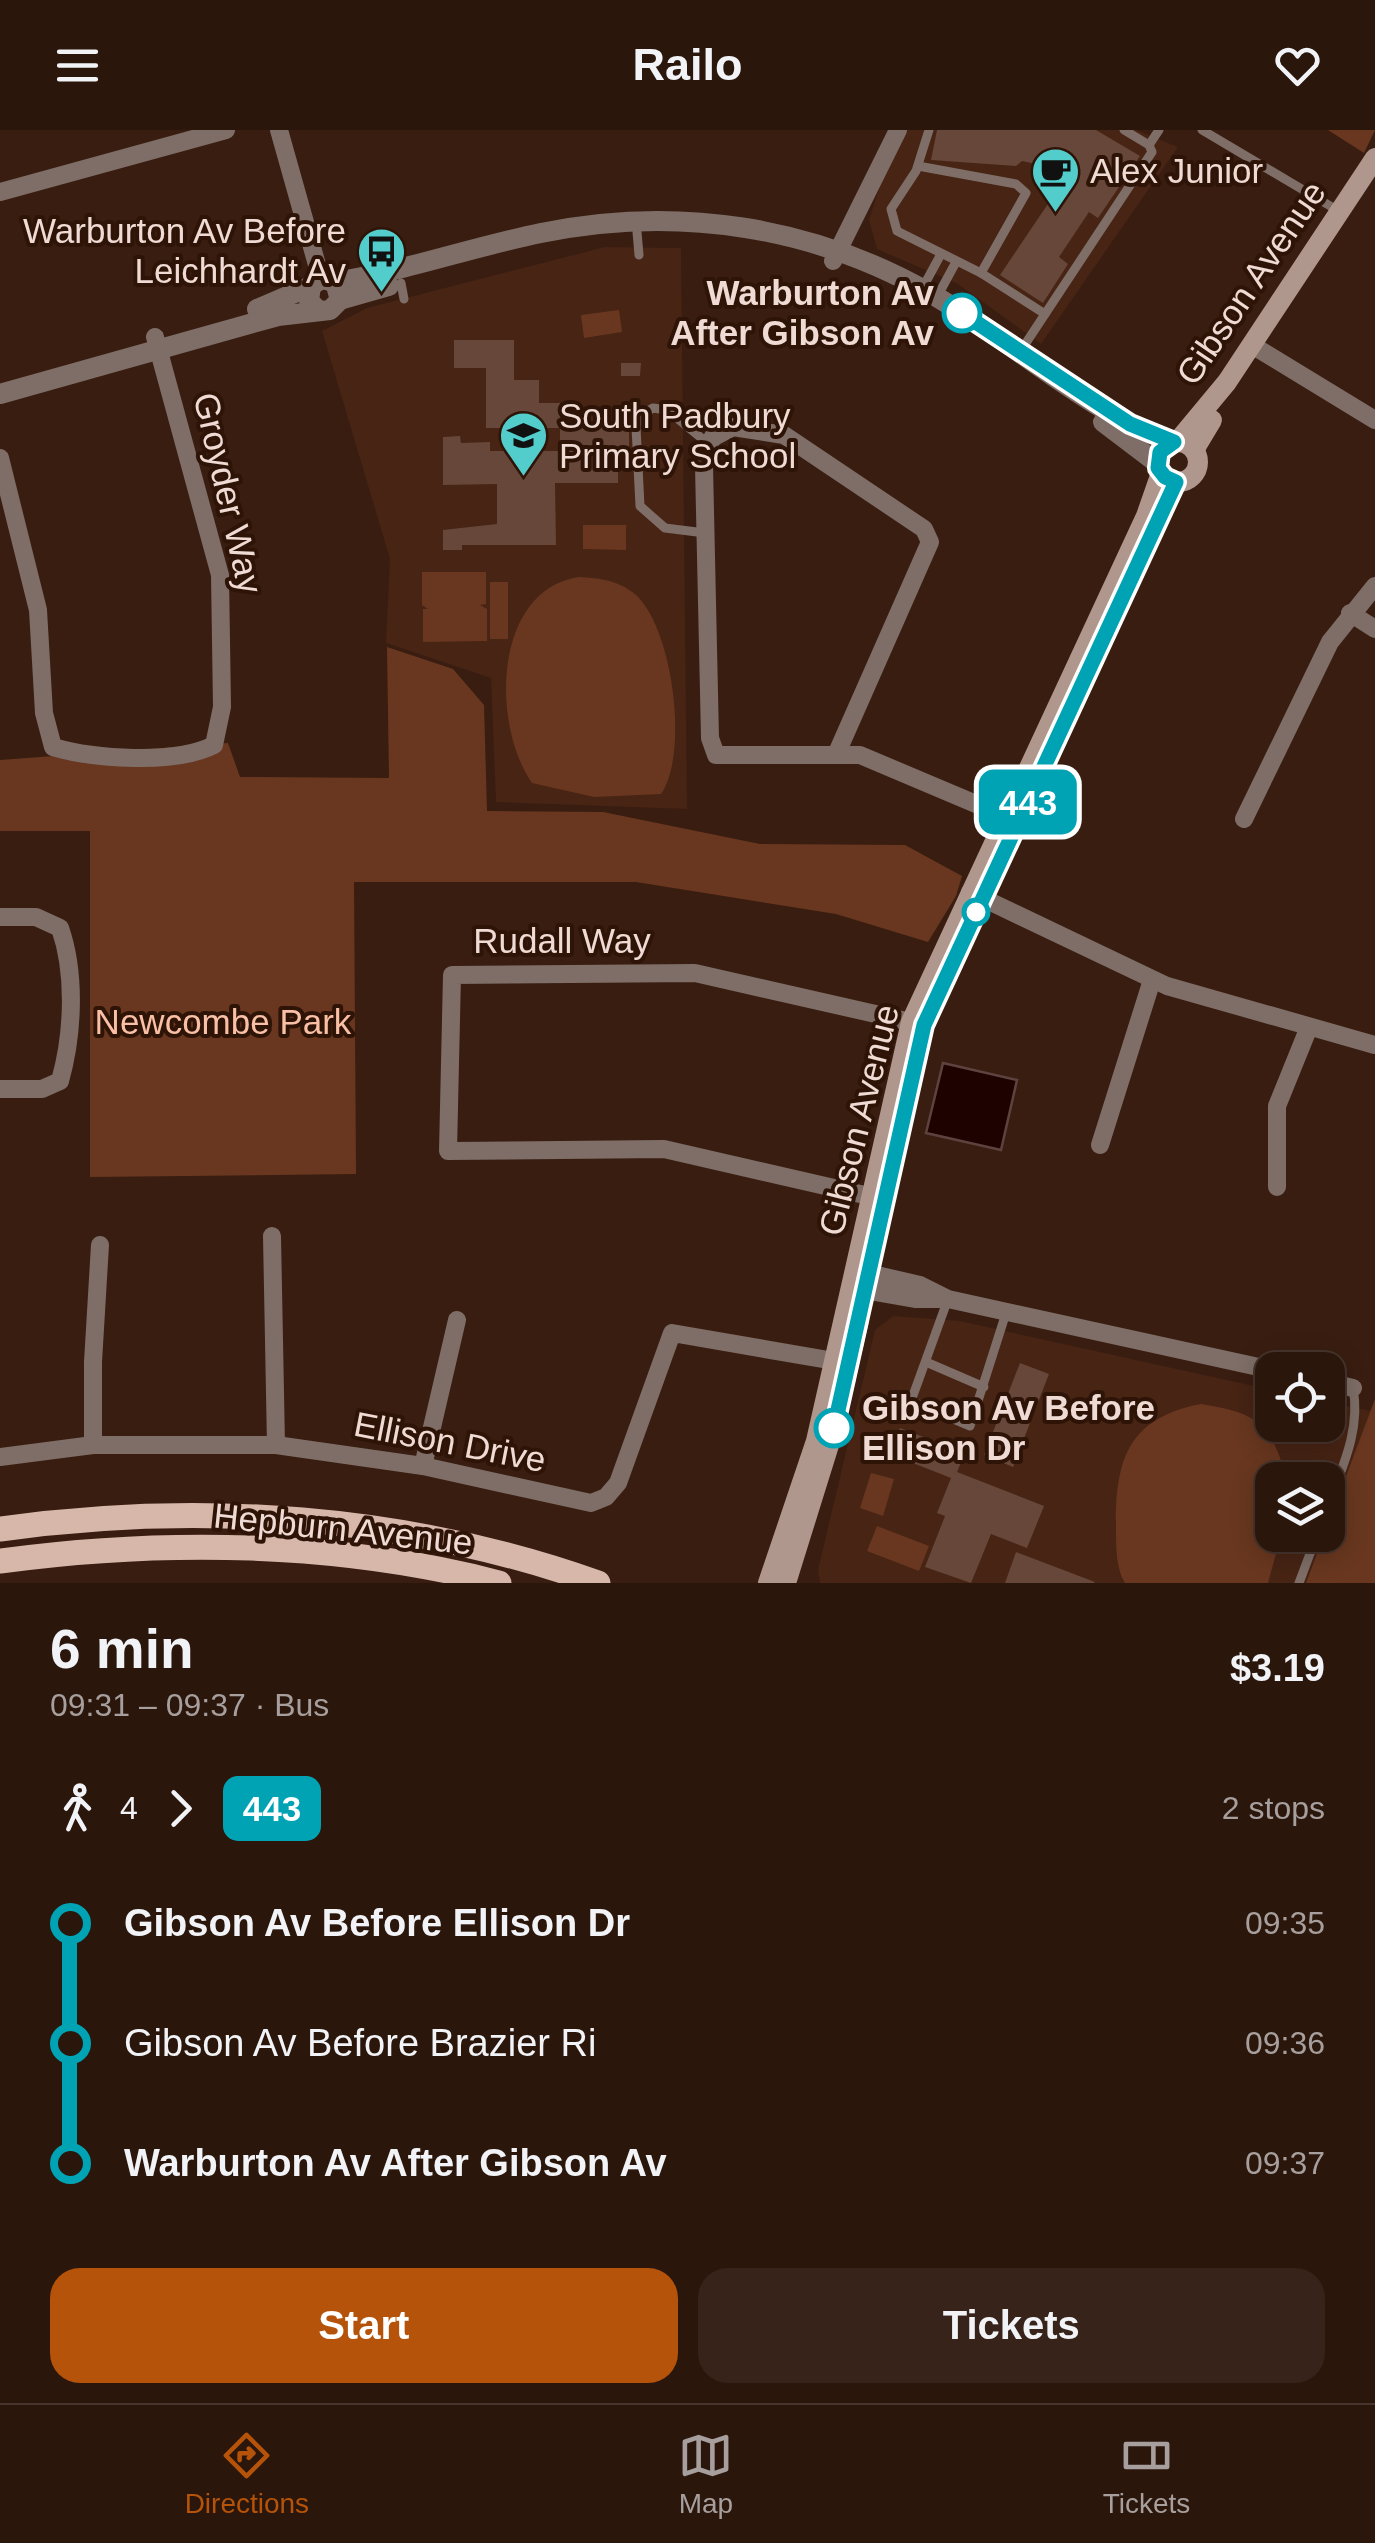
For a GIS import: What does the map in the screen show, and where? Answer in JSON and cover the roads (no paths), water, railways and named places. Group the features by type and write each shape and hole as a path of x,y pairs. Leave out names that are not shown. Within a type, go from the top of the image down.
{"main road":[{"name":"Gibson Avenue","path":"1256,347 1338,210 1375,158"},
{"name":"Gibson Avenue","path":"1182,444 1256,347 1375,177"},
{"path":"1182,444 1198,462 1194,474 1165,472 1160,452 1182,444"},
{"name":"Gibson Avenue","path":"786,1583 841,1369 918,1023 1165,472"},
{"name":"Gibson Avenue","path":"768,1583 841,1369"},
{"name":"Hepburn Avenue","path":"0,1529 103,1518 257,1516 433,1537 490,1549 598,1583"},
{"name":"Hepburn Avenue","path":"0,1561 138,1548 254,1549 379,1562 499,1583"}],"street":[{"path":"0,192 226,130"},
{"path":"0,381 316,308 330,310 327,287 278,130"},
{"path":"836,255 898,130"},
{"path":"0,394 327,287 542,233 634,220 743,227 836,255 930,293 1130,424 1182,444"},
{"path":"327,287 402,291 548,244 637,232 745,240 836,255 924,304 1165,472"},
{"name":"Groyder Way","path":"0,458 38,610 44,713 52,747 80,755 192,756 214,745 222,708 220,575 158,343"},
{"path":"1256,347 1375,420"},
{"path":"836,755 930,542 924,529 784,435 733,427 712,438 704,466 710,738 716,755 836,755 860,755 1012,819"},
{"path":"1244,819 1330,642 1375,586"},
{"path":"1350,613 1375,628"},
{"path":"976,895 1152,980 1374,1043"},
{"path":"0,917 36,916 60,928 68,950 69,1049 60,1081 42,1089 0,1089"},
{"name":"Rudall Way","path":"876,1198 664,1149 448,1151 452,975 695,973 918,1023"},
{"path":"1100,1144 1152,980"},
{"path":"1277,1187 1277,1106 1308,1027"},
{"path":"272,1236 276,1446"},
{"path":"93,1446 92,1362 100,1245"},
{"path":"860,1281 920,1285 948,1299 1255,1366"},
{"path":"424,1466 457,1320"},
{"name":"Ellison Drive","path":"0,1456 93,1446 276,1446 424,1466 583,1503 599,1501 618,1483 672,1332 841,1369"},
{"path":"1345,1386 1354,1388"}],"lane":[{"path":"928,130 918,166 892,213 897,231 981,273 1044,314"},
{"path":"1124,130 1149,145"},
{"path":"1020,352 1151,154 1149,145 1159,130"},
{"path":"1202,130 1338,210"},
{"path":"918,166 1016,184 1026,193 981,273"},
{"path":"637,232 639,255"},
{"path":"930,293 941,254"},
{"path":"930,293 956,262"},
{"path":"705,533 665,528 640,506 636,426 641,415 653,408 666,410 710,446"},
{"path":"948,1299 910,1401 970,1426 1006,1312"},
{"path":"926,1362 984,1387"},
{"path":"1344,1462 1357,1405 1354,1388"},
{"path":"1298,1583 1310,1552"}],"place":[{"name":"Alex Junior","path":"1055,214"},
{"name":"Warburton Av Before Leichhardt Av","path":"381,294"},
{"name":"Warburton Av After Gibson Av","path":"962,313"},
{"name":"South Padbury Primary School","path":"524,478"},
{"name":"Gibson Av Before Ellison Dr","path":"834,1428"}],"park label":[{"name":"Newcombe Park","path":"223,1022"}]}
